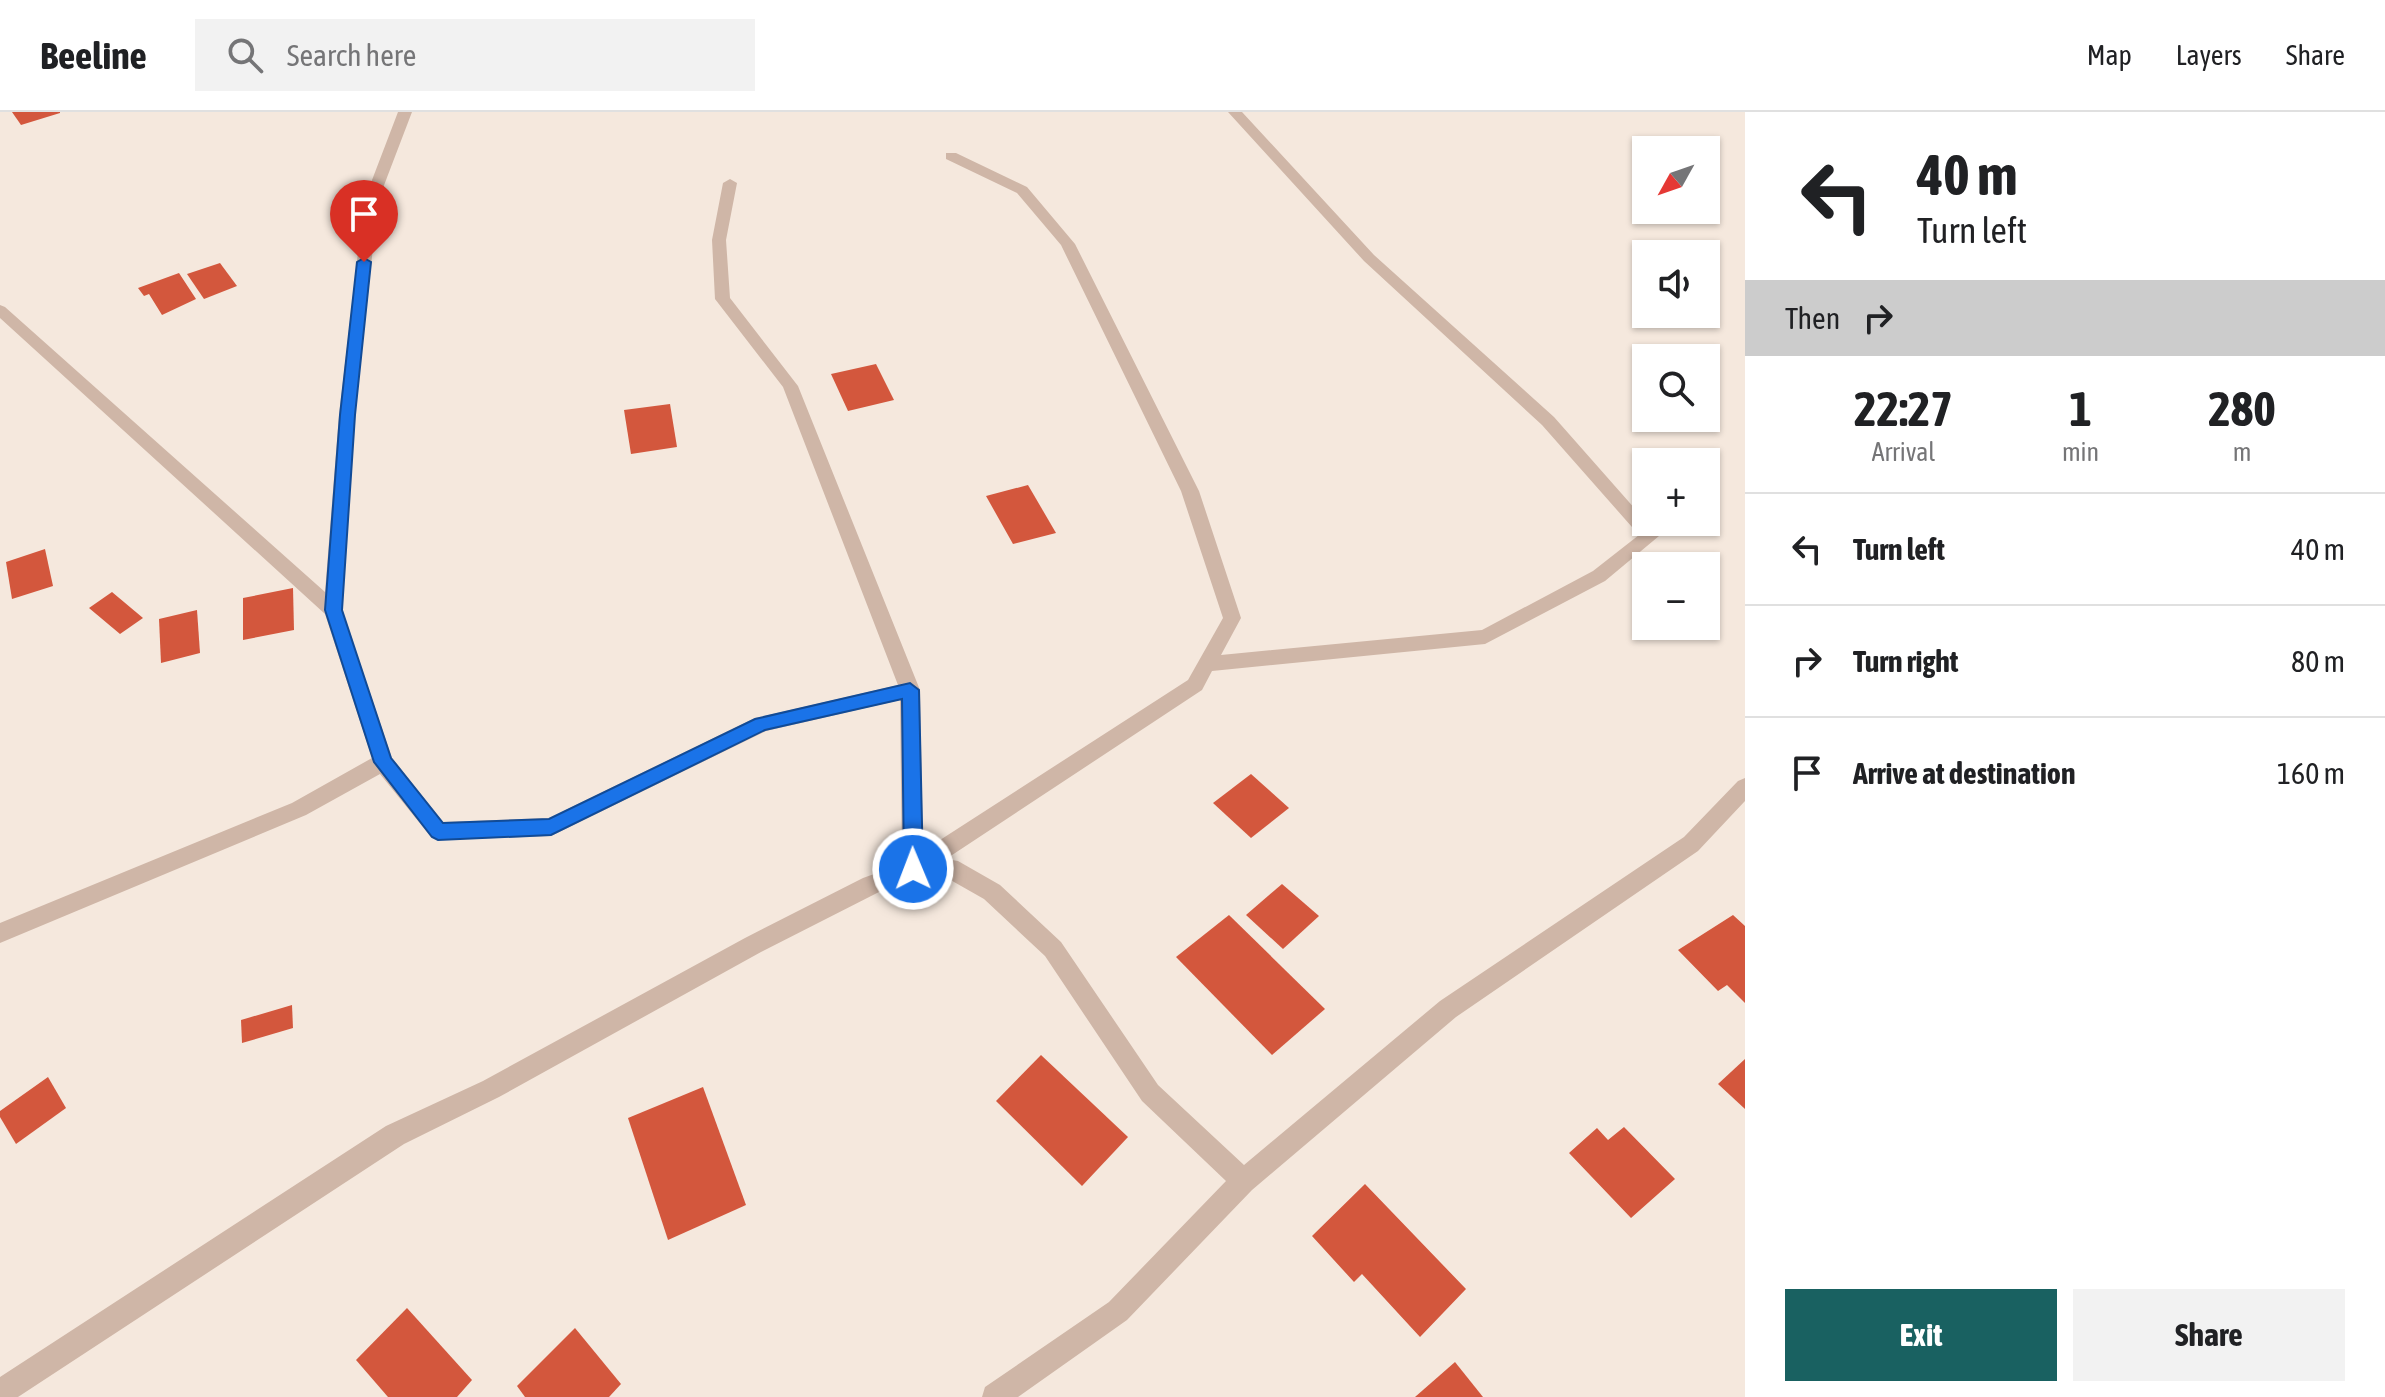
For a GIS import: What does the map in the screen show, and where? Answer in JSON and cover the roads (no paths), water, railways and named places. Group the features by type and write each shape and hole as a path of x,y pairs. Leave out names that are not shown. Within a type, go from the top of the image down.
{"street":[{"path":"1207,664 1485,637 1599,576 1650,536 1548,421 1369,258 1235,112"},
{"path":"410,113 371,201 347,415 333,610 383,762 438,831 551,827 762,724 910,690"},
{"path":"0,1393 395,1135 491,1089 753,945 871,885 913,869 1195,685 1232,618 1190,491 1068,244 1022,190 951,156"},
{"path":"730,183 719,240 723,299 790,386 910,690 913,869"},
{"path":"0,310 333,610"},
{"path":"0,933 299,809 383,762"},
{"path":"995,1397 1118,1311 1243,1181 1448,1009 1691,844 1745,787"},
{"path":"913,869 950,868 992,892 1053,949 1150,1093 1243,1181"}]}
